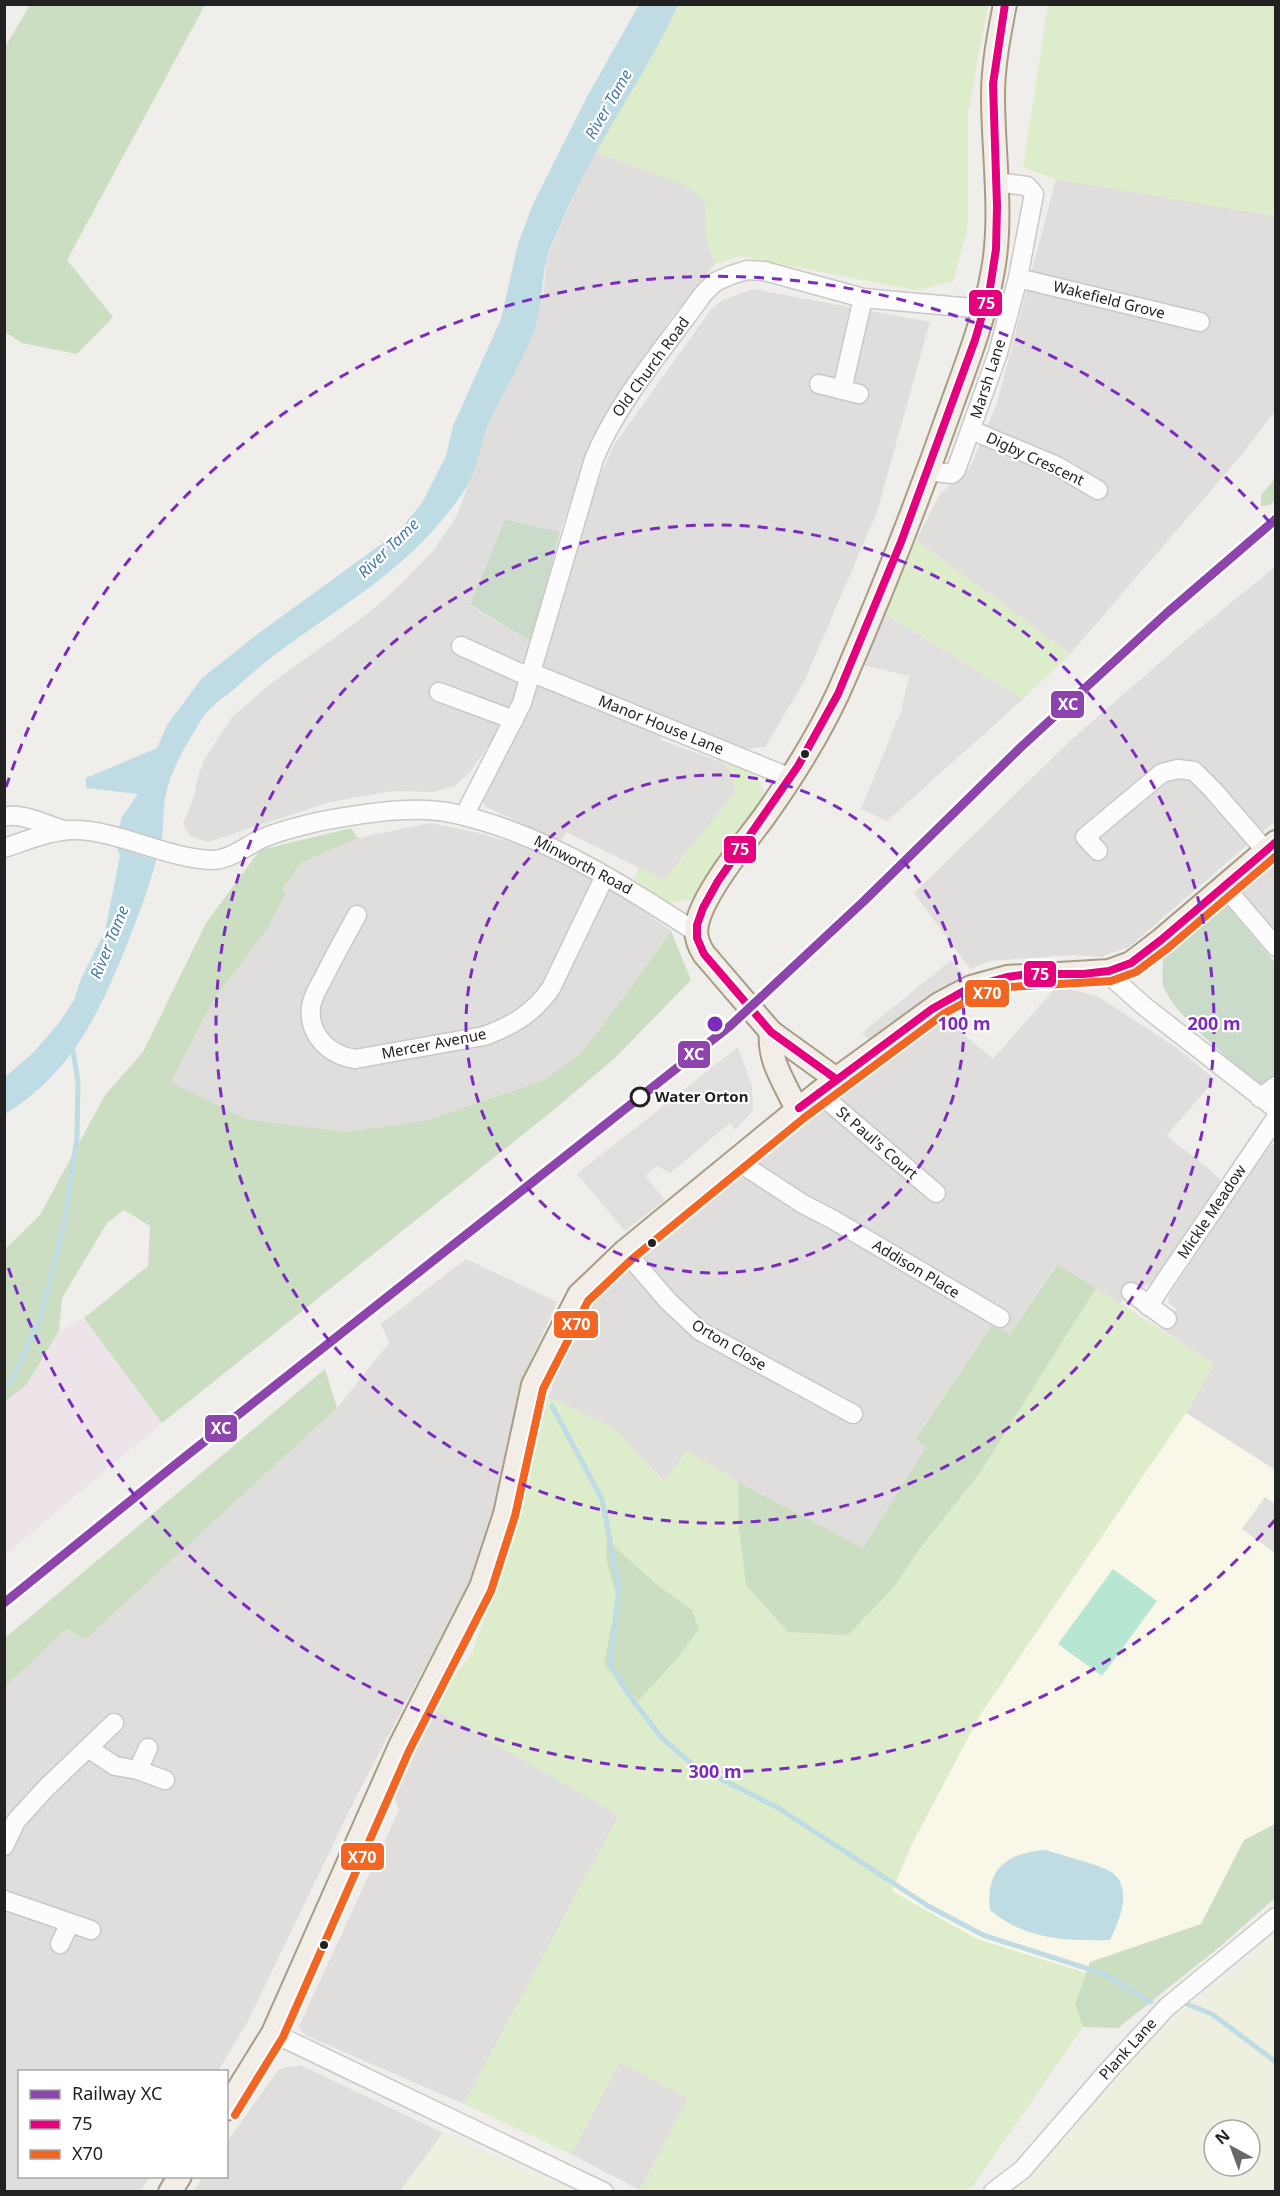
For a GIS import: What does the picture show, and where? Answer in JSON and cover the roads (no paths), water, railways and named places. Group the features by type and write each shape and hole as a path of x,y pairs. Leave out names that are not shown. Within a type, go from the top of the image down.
{"main road":[{"name":"Marsh Lane","path":"696,932 708,898 791,778 830,712 843,684 928,471 984,309 996,246 993,93 996,54 1005,4"},
{"path":"228,2106 273,2033 400,1746 481,1587 505,1514 533,1385 579,1295 625,1251 797,1110 932,1009 971,987 1007,977 1028,974 1083,974 1109,971 1131,963 1270,846"},
{"path":"696,932 699,947 709,961 768,1028 827,1086"},
{"path":"768,1028 776,1070 797,1110"},
{"path":"170,2192 179,2178"}],"street":[{"name":"Marsh Lane","path":"928,471 952,474 956,470 998,352 1018,278 1034,194 1027,186 996,182"},
{"name":"Old Church Road","path":"464,816 522,703 594,459 607,430 622,403 703,294 715,282 747,270 764,271 863,298 984,309"},
{"name":"Wakefield Grove","path":"1018,278 1200,322"},
{"path":"819,384 851,392 863,298"},
{"name":"Digby Crescent","path":"971,430 1057,466 1098,490"},
{"name":"Manor House Lane","path":"460,646 791,778"},
{"path":"440,693 514,720"},
{"path":"1098,850 1085,837 1162,772 1178,769 1194,771 1270,846"},
{"name":"Minworth Road","path":"64,830 86,830 212,860 245,849 258,840 320,822 420,810 464,816 524,835 565,853 633,891 696,932"},
{"path":"4,817 9,815 22,817 64,830"},
{"path":"4,848 64,830"},
{"name":"Mercer Avenue","path":"357,915 316,991 311,1008 313,1028 318,1038 336,1054 355,1059 484,1036 503,1029 524,1017 543,1000 551,988 605,876"},
{"path":"1224,885 1275,947"},
{"path":"1109,971 1117,982 1144,1006 1275,1109"},
{"name":"St Paul's Court","path":"827,1086 936,1193"},
{"path":"1260,1098 1275,1086"},
{"name":"Mickle Meadow","path":"1148,1306 1275,1118"},
{"name":"Addison Place","path":"737,1161 803,1204 1000,1318"},
{"name":"Orton Close","path":"625,1251 668,1301 700,1331 853,1414"},
{"path":"1131,1292 1167,1319"},
{"path":"4,1846 16,1821 46,1788 114,1723"},
{"path":"88,1748 115,1766 138,1770 165,1780"},
{"path":"138,1770 148,1748"},
{"path":"4,1900 91,1930"},
{"name":"Plank Lane","path":"993,2192 1022,2170 1167,2007 1275,1917"},
{"path":"60,1944 70,1923"},
{"path":"273,2033 604,2192"}],"water":[{"name":"River Tame","path":"639,5 678,5 650,60 588,168 553,243 546,261 535,328 488,425 467,486 423,541 399,564 265,663 204,716 185,747 168,785 162,835 151,877 130,937 96,1014 67,1059 50,1079 5,1114 5,1077 33,1053 59,1023 74,1000 81,979 105,931 120,856 115,843 122,817 138,794 86,788 86,778 157,748 167,725 202,678 259,633 398,532 422,503 446,456 453,426 501,319 518,244 533,204 588,95"},
{"path":"1045,1850 1100,1867 1113,1873 1119,1880 1122,1888 1122,1906 1110,1940 1047,1937 1017,1927 990,1910 991,1884 1001,1866 1020,1855"}],"waterway":[{"path":"4,1388 12,1380 39,1321 63,1229 77,1138 78,1081 73,1051"},
{"path":"552,1406 602,1499 619,1587 610,1665 631,1698 662,1738 692,1764 780,1809 928,1906 983,1935 1104,1974 1151,2002"},
{"path":"1180,2004 1182,2002 1212,2014 1276,2062"}],"rail line":[{"name":"XC","path":"4,1603 176,1464 730,1026 864,901 1021,747 1168,612 1276,519"}],"place":[{"name":"Water Orton","path":"640,1097"}]}
